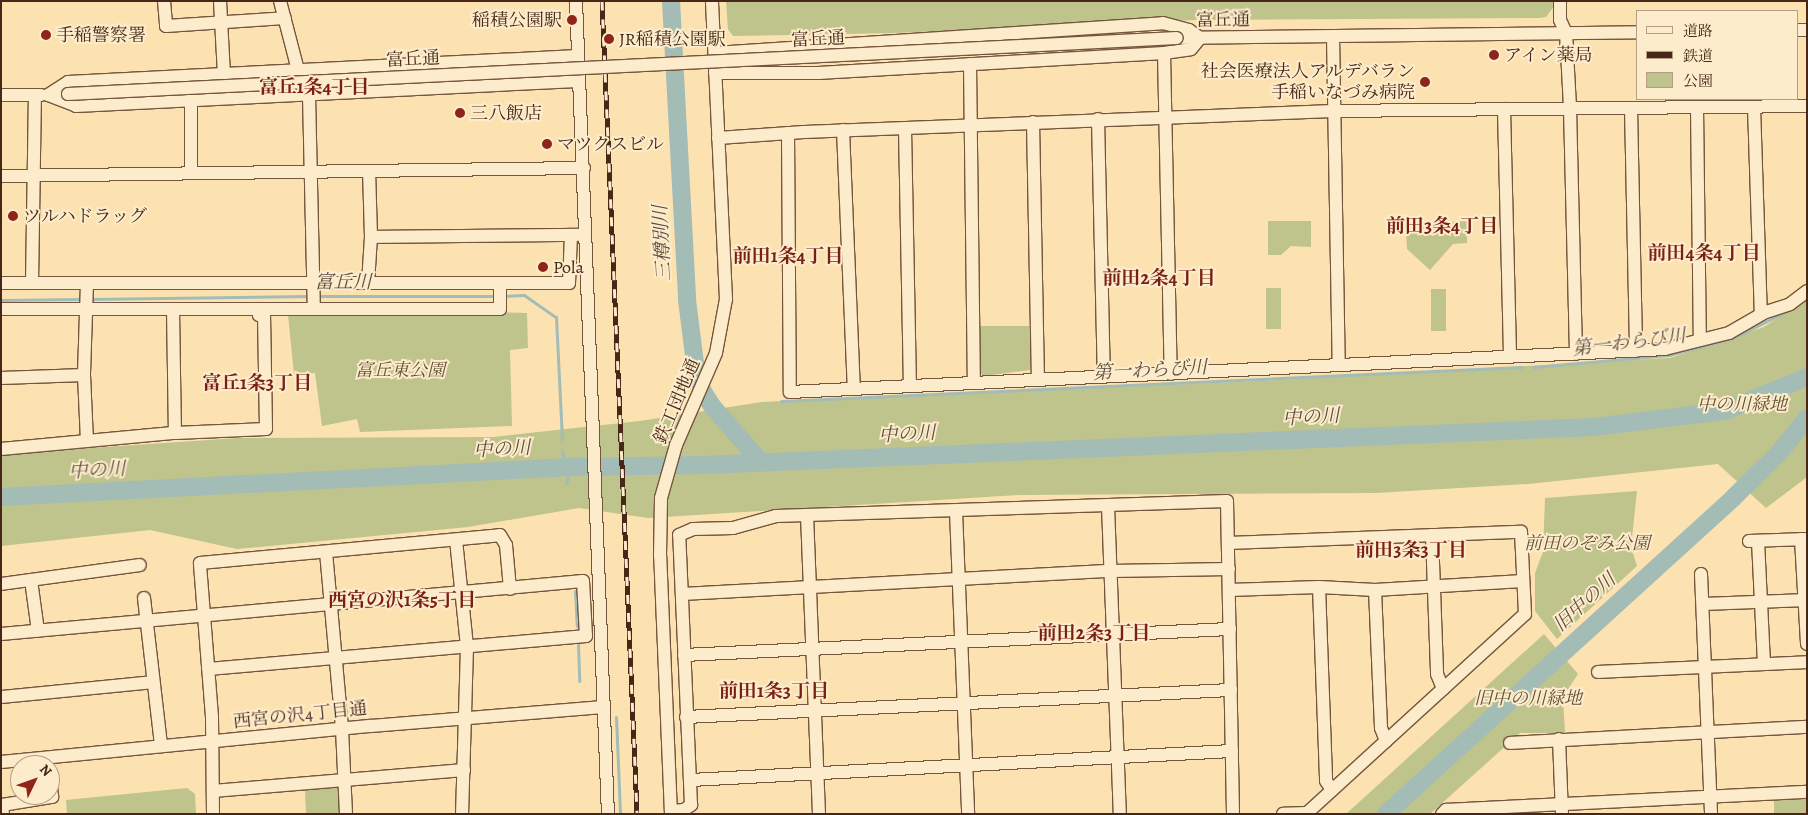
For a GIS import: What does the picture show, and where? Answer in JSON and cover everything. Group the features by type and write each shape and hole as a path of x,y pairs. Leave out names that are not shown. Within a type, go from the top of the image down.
{"street":[{"path":"164,1 166,26 285,18"},
{"path":"220,1 224,74"},
{"path":"280,1 298,70"},
{"path":"576,1 577,81 587,235 608,814"},
{"name":"鉄工団地通","path":"671,812 660,556 661,498 676,445 716,353 726,299 712,1"},
{"path":"1560,1 1560,20 1566,33 1570,108 1576,354"},
{"path":"715,53 1163,24 1189,30 1200,38 1191,48 1164,53 818,73 715,73"},
{"name":"富丘通","path":"1,96 1177,38 1636,32"},
{"path":"1333,36 1339,365"},
{"path":"1164,53 1171,374"},
{"path":"48,95 68,82 577,56"},
{"path":"970,64 974,383"},
{"path":"48,95 76,106 577,81"},
{"path":"32,283 35,95"},
{"path":"309,95 314,306"},
{"path":"190,101 191,173"},
{"path":"718,138 843,130 1333,111 1807,106"},
{"path":"1697,107 1700,340"},
{"path":"1754,107 1761,314"},
{"path":"1631,108 1636,351"},
{"path":"1504,109 1510,357"},
{"path":"1098,119 1104,377"},
{"path":"1033,122 1038,380"},
{"path":"905,128 910,386"},
{"path":"843,130 854,389"},
{"path":"788,133 790,392 1665,349 1730,333 1761,314 1790,304 1807,291"},
{"path":"1,176 584,168"},
{"path":"368,283 371,237 369,171"},
{"path":"1,283 87,286 368,283 500,285 569,283 571,235"},
{"path":"371,237 587,235"},
{"path":"1,309 86,306 262,312 314,306 500,309 500,285"},
{"path":"87,286 84,376 87,441"},
{"path":"173,309 176,433"},
{"path":"1,449 176,433 266,429 262,312"},
{"path":"1,378 84,376"},
{"path":"671,812 684,810 691,804 679,535 693,529 733,528 776,516 1227,501 1233,814"},
{"path":"1108,506 1120,814"},
{"path":"956,511 968,814"},
{"path":"807,515 819,814"},
{"path":"1228,543 1521,532 1525,614 1308,813 1283,814"},
{"path":"213,814 213,741 200,563 500,535 506,545 510,589"},
{"path":"1432,535 1437,674 1443,689"},
{"path":"1764,664 1754,541 1804,539 1807,644"},
{"path":"456,540 466,647 466,718 462,814"},
{"path":"326,552 346,780 346,814"},
{"path":"1,584 140,565"},
{"path":"682,594 959,581 1110,571 1229,569"},
{"path":"1702,574 1711,814"},
{"path":"31,580 38,631"},
{"path":"1,634 461,594 583,581 586,636 208,669"},
{"path":"1229,590 1319,587 1375,590 1523,581"},
{"path":"1319,587 1326,781 1332,790"},
{"path":"1375,590 1381,728 1386,741"},
{"path":"144,598 161,746"},
{"path":"1703,604 1805,600"},
{"path":"684,655 1230,629"},
{"path":"1598,672 1807,662"},
{"path":"1,697 153,682"},
{"path":"686,717 1231,690"},
{"name":"西宮の沢4丁目通","path":"60,759 161,746 603,707"},
{"path":"1510,743 1807,727"},
{"path":"1559,739 1562,809"},
{"path":"691,780 1232,751"},
{"path":"213,791 464,770"},
{"path":"1442,814 1446,810 1562,809 1710,797 1807,792"},
{"path":"3,814 2,805 10,804"}],"green space":[{"path":"726,1 1554,1 1555,5 1546,17 1539,18 1197,20 894,33 733,36 728,29"},
{"path":"1268,221 1311,221 1311,247 1291,246 1281,255 1268,255"},
{"path":"1467,221 1467,243 1453,244 1430,270 1407,249 1406,228 1412,223"},
{"path":"1266,288 1281,288 1281,329 1266,329"},
{"path":"1431,289 1446,289 1446,331 1431,331"},
{"name":"中の川緑地","path":"1807,298 1807,477 1766,508 1718,464 1528,484 1376,493 1020,495 648,518 579,508 468,527 237,549 150,530 1,546 1,454 238,438 493,437 640,421 762,402 1260,381 1670,358 1764,327"},
{"name":"富丘東公園","path":"399,309 527,313 528,348 510,350 512,426 360,432 357,419 322,426 315,373 294,374 288,315"},
{"path":"980,326 1031,326 1030,370 983,376 979,372"},
{"name":"前田のぞみ公園","path":"1637,491 1631,547 1637,566 1557,639 1535,611 1535,573 1543,552 1545,498"},
{"name":"旧中の川緑地","path":"1544,634 1578,674 1563,697 1565,733 1520,733 1430,814 1346,814"},
{"path":"335,786 339,789 340,814 306,814 305,789"},
{"path":"187,788 195,794 196,814 67,814 66,800"},
{"path":"1774,796 1807,796 1807,814 1774,814"}],"waterway":[{"name":"三樽別川","path":"671,1 687,300 696,371 702,390 712,406 760,461"},
{"name":"富丘川","path":"504,296 524,295 556,317 562,440"},
{"name":"富丘川","path":"89,299 311,296"},
{"name":"富丘川","path":"317,296 498,296"},
{"name":"富丘川","path":"1,300 83,299"},
{"name":"第一わらび川","path":"1533,367 1669,355 1733,338 1787,311"},
{"name":"第一わらび川","path":"781,401 1521,367"},
{"name":"中の川","path":"1,497 571,467 704,465 1594,427 1725,411 1807,377"},
{"name":"旧中の川","path":"1386,814 1733,498 1778,454 1807,418"},
{"name":"富丘川","path":"562,450 563,457 571,467 566,483"},
{"path":"575,591 577,626"},
{"path":"578,644 579,681"},
{"path":"616,717 620,814"}],"railway":[{"path":"602,1 637,814"}],"place":[{"name":"稲積公園駅","path":"572,20"},
{"name":"手稲警察署","path":"46,35"},
{"name":"JR稲積公園駅","path":"609,39"},
{"name":"アイン薬局","path":"1494,55"},
{"name":"社会医療法人アルデバラン 手稲いなづみ病院","path":"1425,82"},
{"name":"三八飯店","path":"460,113"},
{"name":"マツクスビル","path":"547,144"},
{"name":"ツルハドラッグ","path":"13,216"},
{"name":"Pola","path":"543,267"}],"district":[{"name":"富丘1条4丁目","path":"314,88"},
{"name":"前田3条4丁目","path":"1442,227"},
{"name":"前田4条4丁目","path":"1704,254"},
{"name":"前田1条4丁目","path":"788,257"},
{"name":"前田2条4丁目","path":"1159,279"},
{"name":"富丘1条3丁目","path":"257,384"},
{"name":"前田3条3丁目","path":"1411,551"},
{"name":"西宮の沢1条5丁目","path":"402,601"},
{"name":"前田2条3丁目","path":"1094,634"},
{"name":"前田1条3丁目","path":"774,692"}]}
